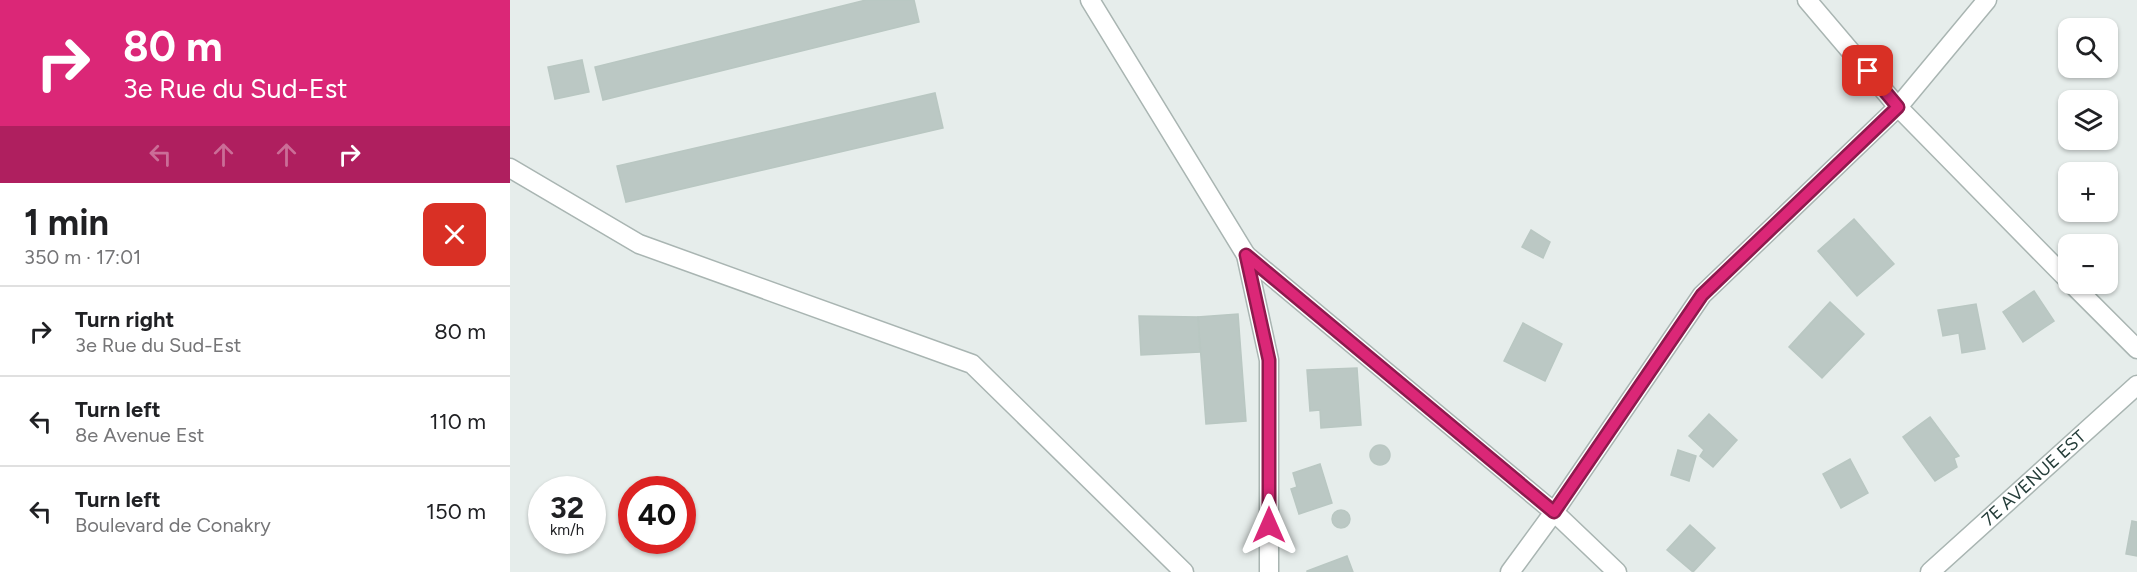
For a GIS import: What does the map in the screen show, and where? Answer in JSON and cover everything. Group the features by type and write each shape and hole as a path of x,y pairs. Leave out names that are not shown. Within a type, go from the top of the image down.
{"street":[{"path":"1090,0 1246,255 1554,512 1617,572"},
{"path":"1808,0 1898,107 2058,269"},
{"path":"1510,572 1554,512 1702,295 1898,107 1987,0"},
{"path":"510,168 639,244 972,364 1184,572"},
{"path":"1246,255 1269,360 1269,572"},
{"path":"2082,294 2137,349"},
{"name":"7E AVENUE EST","path":"1930,572 2137,386"}],"building":[{"path":"866,0 914,0 919,22 603,100 595,67"},
{"path":"582,60 589,92 555,99 548,67"},
{"path":"935,93 943,128 626,202 617,166"},
{"path":"1854,219 1894,264 1857,296 1818,251"},
{"path":"1531,230 1550,242 1543,258 1522,247"},
{"path":"2034,291 2054,321 2023,342 2003,312"},
{"path":"1830,302 1864,334 1822,378 1789,347"},
{"path":"1976,304 1985,349 1962,353 1959,333 1943,336 1938,310"},
{"path":"1238,314 1246,421 1206,424 1198,317"},
{"path":"1139,316 1198,317 1200,352 1141,355"},
{"path":"1523,323 1562,344 1545,381 1504,361"},
{"path":"1357,368 1361,425 1321,428 1320,410 1310,411 1307,370"},
{"path":"1709,414 1737,440 1713,467 1700,456 1704,450 1689,436"},
{"path":"1930,417 1959,456 1954,458 1957,467 1935,481 1903,437"},
{"path":"1380,445 1387,448 1390,455 1387,462 1380,465 1373,462 1370,455 1373,448"},
{"path":"1678,450 1696,456 1689,481 1671,475"},
{"path":"1850,459 1868,493 1841,508 1823,474"},
{"path":"1320,464 1332,503 1299,514 1291,489 1297,487 1293,473"},
{"path":"1337,510 1345,510 1350,515 1348,526 1337,528 1332,523 1332,515"},
{"path":"2132,521 2137,522 2137,556 2126,554"},
{"path":"1690,525 1715,548 1693,572 1667,550"},
{"path":"1347,556 1353,572 1307,572 1307,571"}],"route":[{"path":"1269,525 1269,360 1246,255 1554,512 1702,295 1898,107 1868,71"}]}
